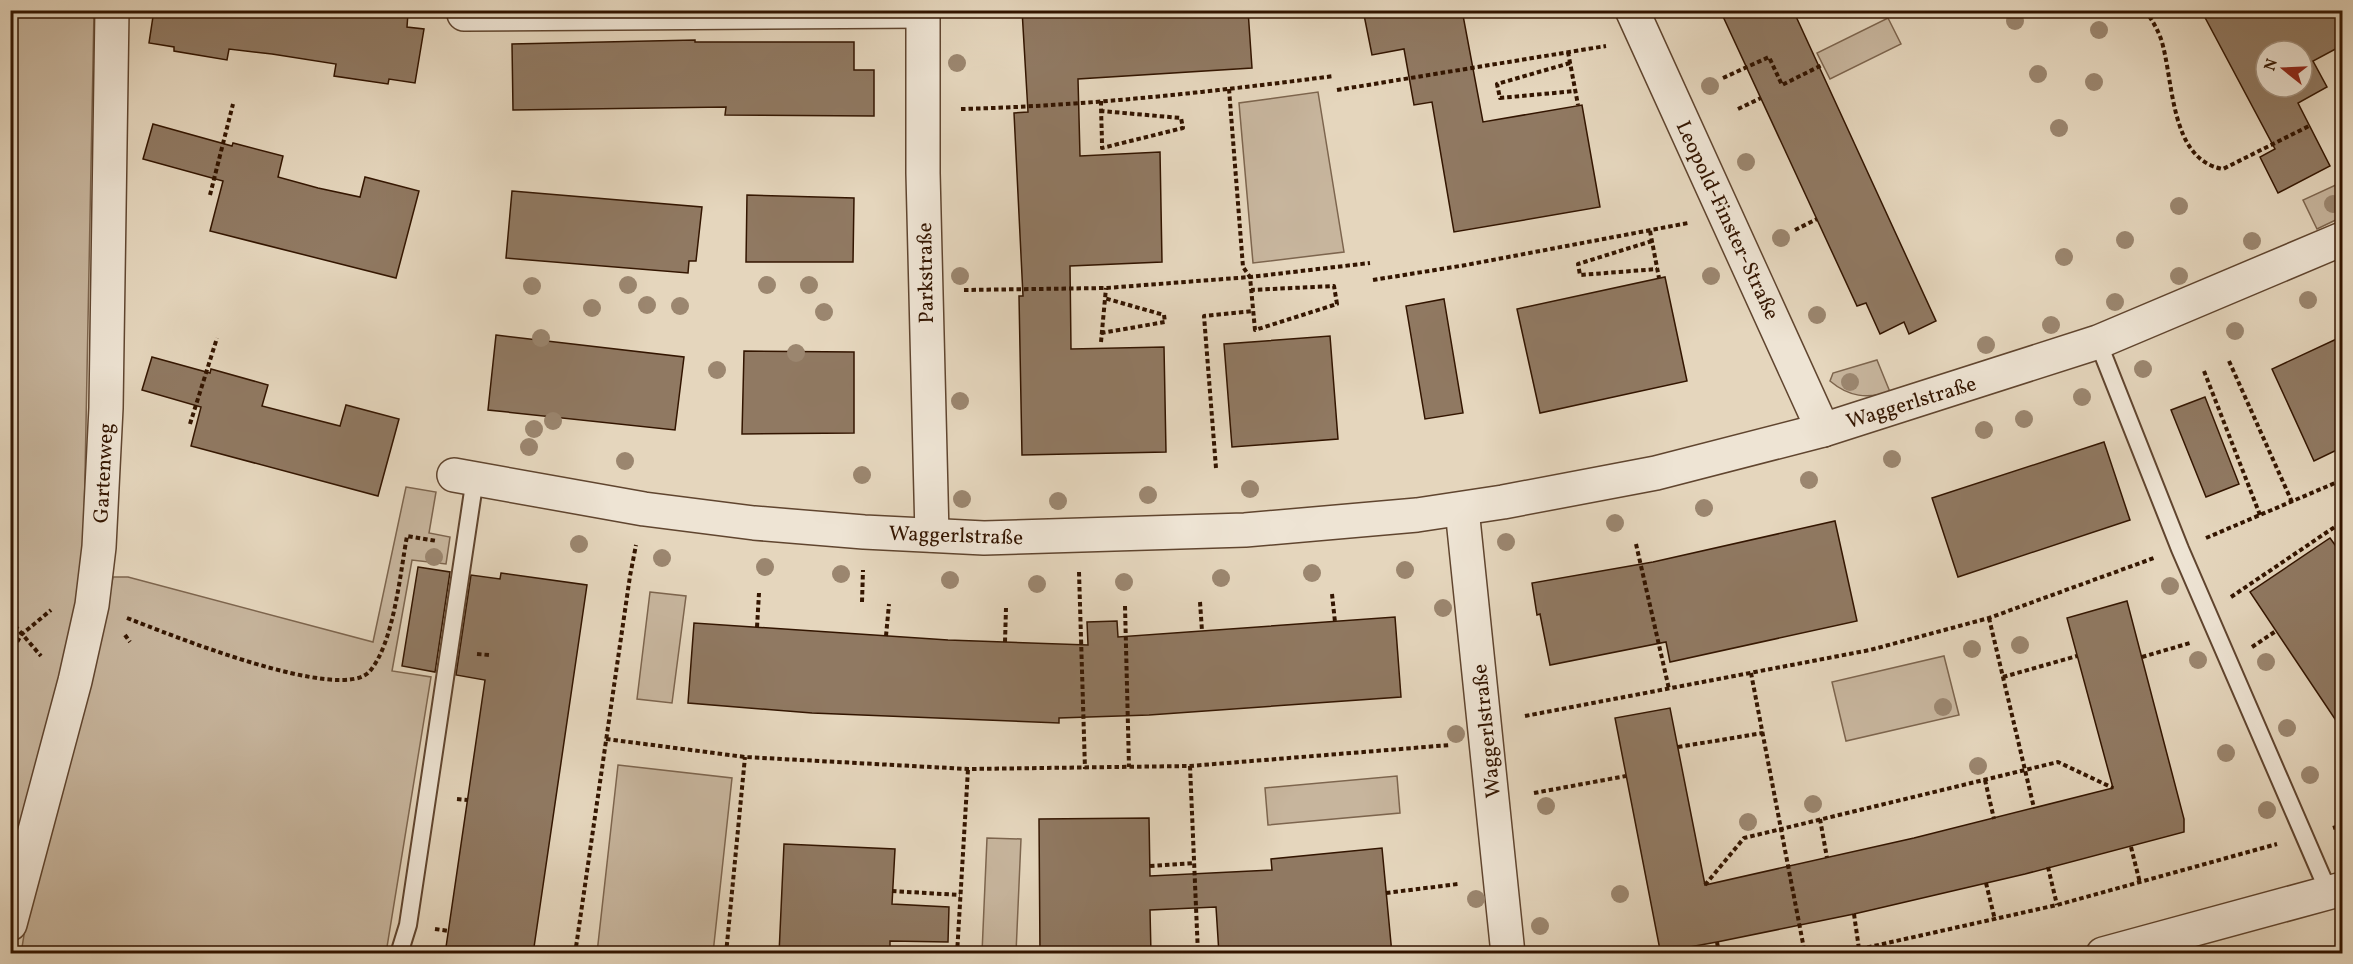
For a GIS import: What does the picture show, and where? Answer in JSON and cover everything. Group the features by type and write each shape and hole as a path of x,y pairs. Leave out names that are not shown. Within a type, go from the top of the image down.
{"street":[{"name":"Gartenweg","path":"10,924 75,681 92,605 99,547 106,408 112,10"},
{"name":"Leopold-Finster-Straße","path":"1632,10 1823,430"},
{"name":"Parkstraße","path":"464,14 923,11 925,292 932,535"},
{"name":"Waggerlstraße","path":"464,477 644,509 754,524 864,532 1004,538 1245,530 1462,509 1656,473 1823,430 2098,342 2343,239"},
{"name":"Waggerlstraße","path":"1462,509 1508,954"},
{"path":"2103,954 2336,891"}],"lane":[{"path":"2098,342 2180,549 2217,635 2305,837 2336,891"},
{"path":"399,954 408,925 465,546 464,477"}],"path":[{"path":"2145,10 2154,22 2162,40 2177,117 2190,145 2201,161 2211,167 2223,169 2309,126"},
{"path":"1337,90 1646,40"},
{"path":"1568,52 1578,105"},
{"path":"1723,78 1769,57 1782,85 1822,65"},
{"path":"1570,63 1497,84 1500,98 1575,91"},
{"path":"924,110 1101,101 1334,76"},
{"path":"1229,89 1243,267 1250,277 1251,290 1255,330 1337,304 1334,286 1251,290"},
{"path":"1738,109 1761,98"},
{"path":"1101,101 1101,111 1102,148 1183,128 1181,118 1101,111"},
{"path":"210,195 233,104"},
{"path":"1373,280 1727,216"},
{"path":"1795,230 1817,219"},
{"path":"1650,231 1659,278"},
{"path":"1652,241 1578,264 1580,276 1657,269"},
{"path":"925,292 1106,288 1250,277 1370,263"},
{"path":"1101,342 1106,288"},
{"path":"1101,333 1165,322 1164,315 1104,298"},
{"path":"1216,468 1204,316 1253,311"},
{"path":"190,424 217,338"},
{"path":"2229,361 2292,502"},
{"path":"2204,371 2260,515"},
{"path":"1525,716 1870,650 1989,618 2180,549 2343,480"},
{"path":"2208,613 2343,522"},
{"path":"125,618 252,664 327,679 347,681 361,679 370,671 383,649 407,536 465,546"},
{"path":"1636,544 1669,688"},
{"path":"575,954 630,576"},
{"path":"757,627 759,594"},
{"path":"1332,594 1335,622"},
{"path":"1200,603 1202,631"},
{"path":"886,636 889,604"},
{"path":"1125,606 1129,767"},
{"path":"1079,607 1085,769"},
{"path":"1005,642 1006,608"},
{"path":"1989,618 2034,808"},
{"path":"10,655 21,635"},
{"path":"2142,657 2217,635"},
{"path":"2003,677 2077,656"},
{"path":"1751,673 1805,954"},
{"path":"1678,747 1762,733"},
{"path":"606,739 745,757 968,769 1190,766 1443,746 1486,740"},
{"path":"726,954 745,757"},
{"path":"1705,885 1744,838 2058,762 2113,788"},
{"path":"1190,766 1198,954"},
{"path":"957,954 968,769"},
{"path":"1534,793 1626,776"},
{"path":"1986,780 1994,819"},
{"path":"1820,819 1827,858"},
{"path":"1838,954 2057,905 2343,825"},
{"path":"2131,847 2140,883"},
{"path":"1149,866 1194,863"},
{"path":"2048,867 2057,905"},
{"path":"1986,883 1995,920"},
{"path":"1386,893 1458,884"},
{"path":"892,891 960,895"},
{"path":"1854,914 1859,949"},
{"path":"1717,942 1719,954"}],"shaded area":[{"path":"11,11 94,11 83,579 76,622 11,868"},
{"path":"1888,18 1901,44 1830,79 1817,53"},
{"path":"1318,92 1344,252 1253,263 1239,103"},
{"path":"2340,183 2342,217 2317,229 2303,200"},
{"path":"1877,360 1890,392 1858,395 1830,381 1833,373"},
{"path":"406,487 436,492 429,533 450,537 446,564 412,560 392,671 431,677 386,953 21,954 26,922 98,649 113,577 128,577 373,642"},
{"path":"650,592 686,596 672,703 637,699"},
{"path":"1944,656 1959,715 1846,741 1832,682"},
{"path":"618,765 732,778 713,953 597,953"},
{"path":"1397,776 1400,813 1268,825 1265,788"},
{"path":"987,838 1021,839 1016,953 982,953"}],"building":[{"path":"154,10 387,10 408,13 407,27 424,29 415,83 389,79 388,84 334,76 336,64 272,54 229,49 227,60 174,51 174,47 149,43"},
{"path":"1022,10 1248,10 1252,68 1078,79 1080,156 1160,152 1162,262 1070,266 1071,349 1164,347 1166,452 1022,455 1019,296 1023,296 1014,113 1028,112"},
{"path":"1363,10 1462,10 1483,122 1582,105 1600,207 1454,232 1432,102 1414,105 1404,49 1372,55"},
{"path":"1720,10 1793,10 1936,321 1909,334 1904,322 1880,334 1866,303 1857,306"},
{"path":"2201,10 2332,10 2343,31 2343,45 2314,60 2314,39 2254,39 2254,99 2305,99 2298,103 2330,166 2278,193 2260,157 2275,149"},
{"path":"695,40 695,42 854,42 854,70 874,70 874,116 725,115 726,107 513,110 512,44"},
{"path":"2314,63 2327,87 2314,94"},
{"path":"153,124 232,146 233,143 283,156 278,177 318,188 360,197 365,177 419,191 396,278 210,231 223,181 143,159"},
{"path":"512,191 702,207 696,261 689,261 688,273 506,258"},
{"path":"747,195 854,198 853,262 746,262"},
{"path":"1665,277 1687,381 1540,413 1517,309"},
{"path":"1444,299 1463,413 1425,419 1406,306"},
{"path":"496,335 684,357 675,430 488,410"},
{"path":"1330,336 1338,439 1232,447 1224,344"},
{"path":"2343,336 2343,447 2314,461 2272,369"},
{"path":"744,351 854,352 854,433 742,434"},
{"path":"152,357 210,373 211,369 268,385 262,406 340,426 346,405 399,419 378,496 191,446 201,407 142,390"},
{"path":"2205,397 2239,484 2206,497 2171,410"},
{"path":"2104,442 2130,520 1958,577 1932,498"},
{"path":"1835,521 1857,621 1670,662 1666,642 1550,665 1540,614 1537,615 1532,583 1653,562"},
{"path":"2330,538 2343,556 2343,731 2250,592"},
{"path":"418,567 450,572 435,672 402,666"},
{"path":"501,573 587,585 533,954 445,954 485,680 456,675 471,575 500,579"},
{"path":"2127,601 2184,819 2184,832 2025,874 1854,914 1717,942 1673,950 1660,950 1615,718 1670,708 1705,885 1914,838 2113,788 2067,618"},
{"path":"1395,617 1401,697 1149,715 1059,718 1059,723 812,713 688,703 694,623 948,640 1088,645 1087,622 1117,621 1118,637"},
{"path":"1149,818 1150,876 1272,870 1271,859 1382,848 1392,954 1219,954 1216,907 1150,910 1151,954 1040,954 1039,819"},
{"path":"784,844 895,849 892,904 949,907 948,942 890,941 890,954 779,954"}]}
